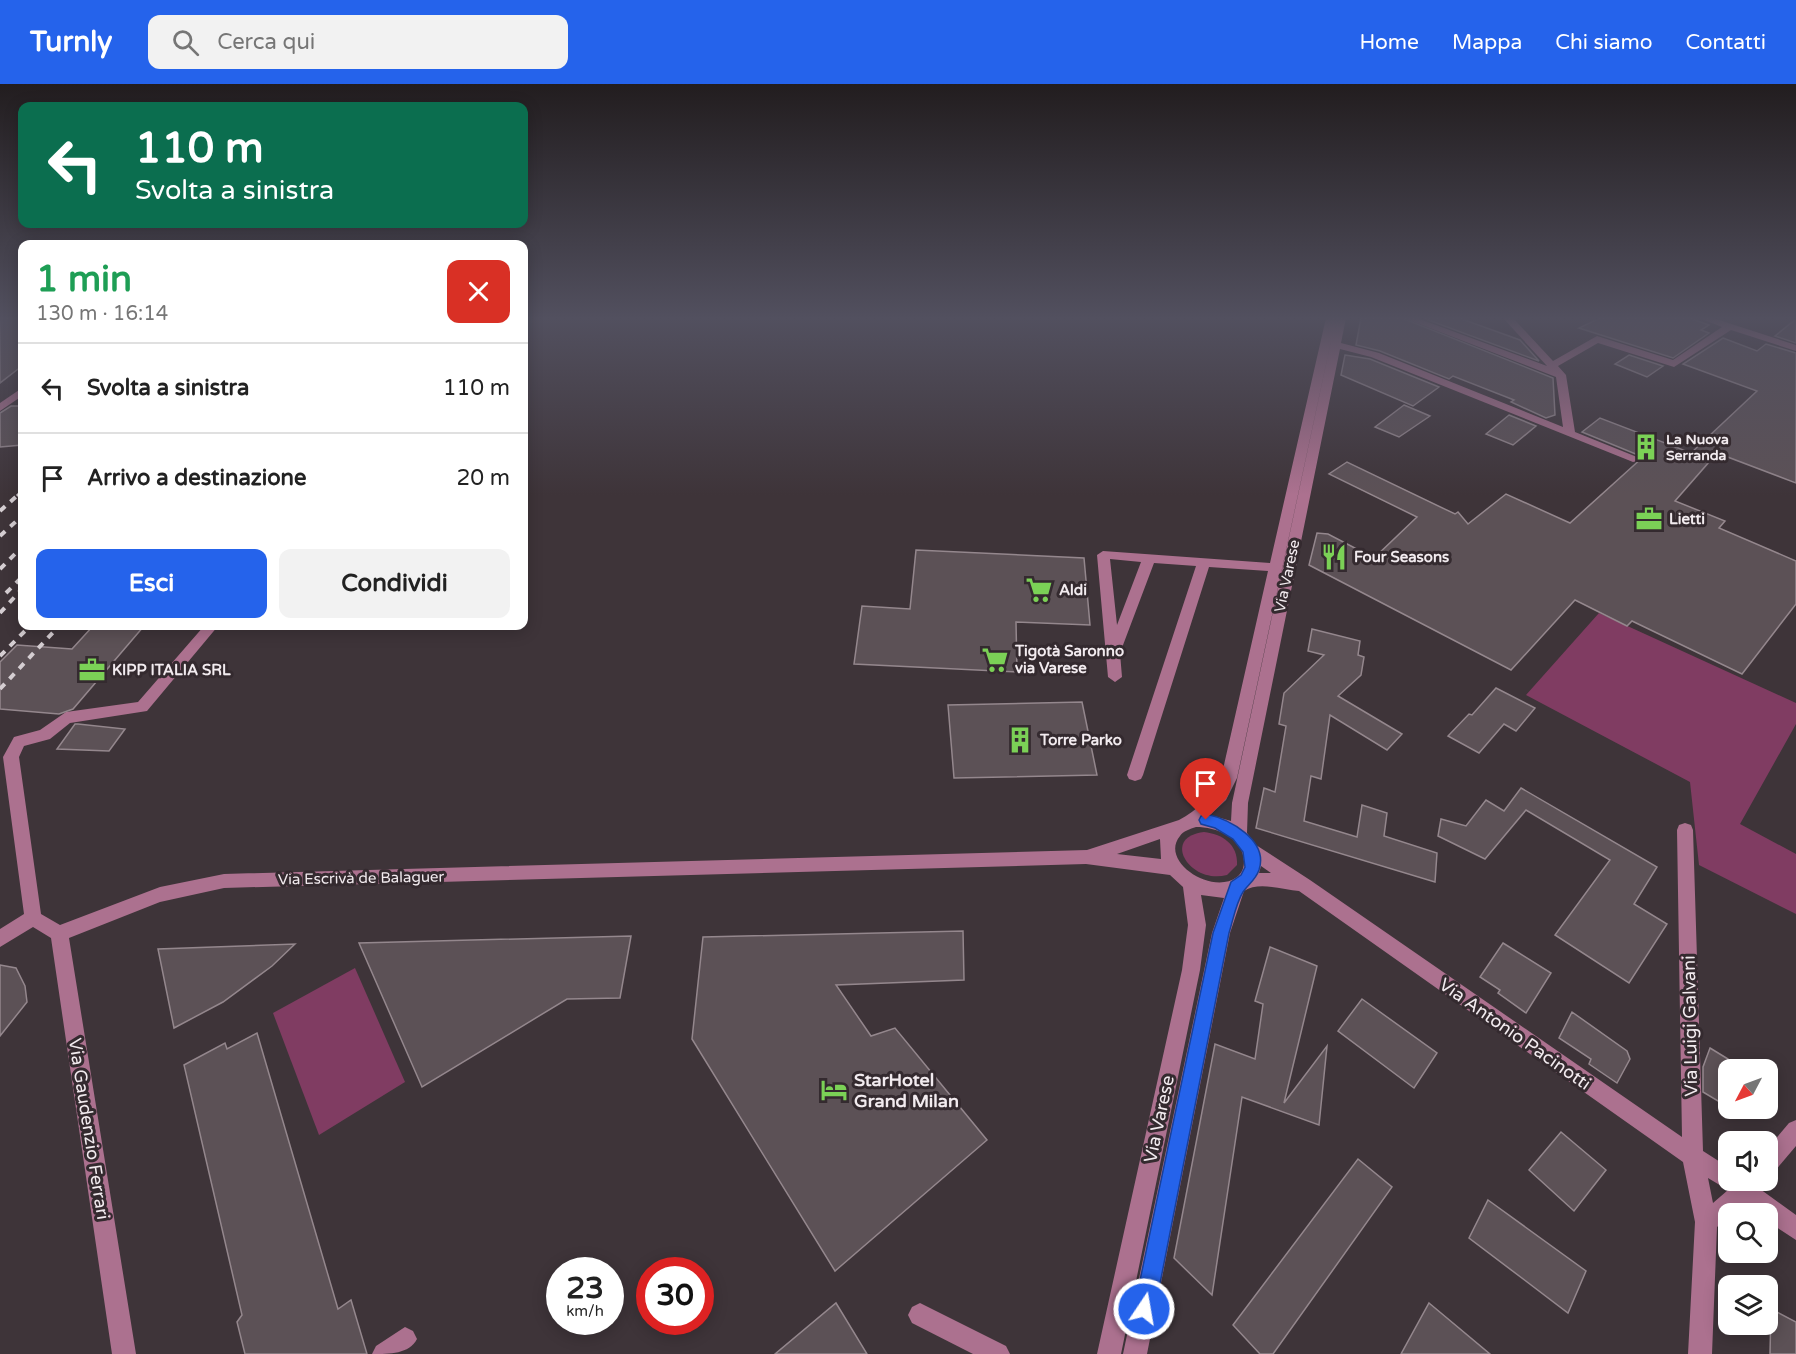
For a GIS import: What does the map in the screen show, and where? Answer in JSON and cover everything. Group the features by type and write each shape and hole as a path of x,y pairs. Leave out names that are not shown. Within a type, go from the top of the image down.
{"street":[{"name":"Via Varese","path":"1186,823 1220,795 1229,778 1318,377"},
{"name":"Via Varese","path":"1239,834 1240,803 1329,377"},
{"path":"1430,377 1633,459"},
{"path":"1561,377 1570,434"},
{"path":"0,408 18,394"},
{"path":"1115,677 1102,555 1275,567"},
{"path":"1113,655 1149,558"},
{"path":"1135,776 1204,562"},
{"path":"33,918 11,757 19,741 45,735 66,718 142,707 208,630"},
{"path":"1186,823 1173,831 1167,843 1169,861 1191,884 1210,890 1270,880 1304,885"},
{"path":"1086,857 1186,823 1219,823 1239,834 1250,850 1253,867 1242,883"},
{"name":"Via Luigi Galvani","path":"1685,830 1693,1158 1706,1222 1700,1354"},
{"name":"Via Antonio Pacinotti","path":"1250,850 1304,885 1693,1158 1718,1172"},
{"path":"1086,857 1174,868"},
{"name":"Via Escrivà de Balaguer","path":"59,934 152,896 177,888 224,881 1086,857"},
{"name":"Via Varese","path":"1135,1354 1221,933 1242,883"},
{"name":"Via Varese","path":"1109,1354 1191,970 1197,925 1191,884"},
{"path":"33,918 59,934"},
{"path":"0,939 33,918"},
{"name":"Via Gaudenzio Ferrari","path":"59,934 124,1354"},
{"path":"1778,1152 1796,1130"},
{"path":"1706,1222 1732,1191"},
{"name":"Via Antonio Pacinotti","path":"1749,1191 1796,1229"},
{"path":"920,1316 998,1354"},
{"path":"384,1354 405,1339"}],"shaded area":[{"path":"1599,613 1796,703 1796,724 1740,824 1796,854 1796,914 1699,865 1690,782 1526,695"},
{"path":"1204,832 1228,841 1235,851 1237,865 1227,875 1214,876 1202,873 1185,859 1182,850 1184,842 1191,836"},
{"path":"355,968 405,1082 319,1135 273,1013"}],"building":[{"path":"1346,377 1415,377 1439,387 1413,406"},
{"path":"1456,377 1553,378 1555,415 1546,418 1511,402 1514,400"},
{"path":"1719,377 1796,377 1796,483 1717,453 1675,501 1725,521 1719,528 1796,561 1796,604 1742,674 1632,621 1627,626 1575,600 1511,670 1309,565 1317,533 1328,534 1374,558 1417,517 1329,474 1347,462 1455,514 1458,512 1468,524 1506,494 1570,523 1643,457 1582,432 1600,418 1691,453 1757,391"},
{"path":"1404,405 1430,416 1399,437 1375,427"},
{"path":"11,406 18,406 18,445 0,447 0,413"},
{"path":"1509,415 1536,426 1513,445 1486,434"},
{"path":"916,550 1084,558 1090,625 1016,622 1017,672 854,664 862,606 910,609"},
{"path":"1312,629 1360,641 1358,655 1364,657 1361,675 1338,696 1402,734 1387,750 1330,715 1321,779 1311,776 1304,821 1357,837 1362,805 1387,813 1384,836 1437,853 1435,882 1256,828 1264,788 1275,792 1286,726 1279,724 1284,693 1324,655 1308,651"},
{"path":"89,630 141,630 73,709 59,714 0,709 0,662 17,645 72,649"},
{"path":"1496,688 1535,708 1516,731 1504,724 1479,753 1448,736 1469,714 1472,715"},
{"name":"Torre Parko","path":"1082,702 1097,775 954,778 948,705"},
{"path":"75,724 125,729 109,751 57,749"},
{"path":"1521,788 1657,867 1634,904 1667,924 1629,983 1555,935 1610,860 1526,810 1485,859 1438,836 1441,819 1466,826 1486,800 1504,811"},
{"name":"StarHotel Grand Milan","path":"963,931 964,980 836,985 871,1036 895,1028 987,1140 835,1271 692,1039 703,937"},
{"path":"631,936 620,998 567,999 422,1087 359,943"},
{"path":"1503,943 1551,973 1526,1013 1498,993 1500,990 1480,977"},
{"path":"295,944 272,966 223,1002 174,1028 158,949"},
{"path":"1270,947 1317,966 1284,1103 1327,1046 1319,1125 1242,1097 1212,1295 1174,1258 1215,1044 1255,1059 1263,1004 1255,1001"},
{"path":"0,965 16,968 25,986 27,1002 0,1036"},
{"path":"1362,999 1437,1053 1414,1088 1338,1031"},
{"path":"1572,1012 1627,1051 1630,1059 1617,1083 1589,1064 1591,1059 1559,1038"},
{"path":"257,1033 338,1309 351,1300 367,1354 245,1354 237,1322 242,1315 184,1065 225,1043 227,1049"},
{"path":"1710,1048 1728,1059 1718,1059 1718,1101 1703,1092 1703,1067"},
{"path":"1561,1132 1606,1170 1574,1211 1529,1170"},
{"path":"1358,1159 1392,1187 1273,1354 1260,1354 1233,1325"},
{"path":"1488,1200 1586,1271 1568,1313 1469,1238"},
{"path":"836,1303 867,1354 775,1354"},
{"path":"1429,1303 1490,1354 1401,1354"},
{"path":"1778,1313 1796,1322 1796,1354 1770,1354 1770,1335 1778,1335"}],"railway":[{"path":"0,511 18,495"},
{"path":"0,536 18,520"},
{"path":"0,569 18,551"},
{"path":"6,593 18,581"},
{"path":"0,613 18,593"},
{"path":"0,656 26,630"},
{"path":"0,689 55,630"}],"place":[{"name":"La Nuova Serranda","path":"1646,447"},
{"name":"Lietti","path":"1649,519"},
{"name":"Four Seasons","path":"1334,557"},
{"name":"Aldi","path":"1039,590"},
{"name":"Tigotà Saronno via Varese","path":"995,660"},
{"name":"KIPP ITALIA SRL","path":"92,670"},
{"name":"Torre Parko","path":"1020,740"},
{"name":"StarHotel Grand Milan","path":"834,1090"}],"route":[{"path":"1144,1309 1221,933 1237,887 1247,880 1253,867 1250,850 1239,834 1219,823 1206,820"}]}
